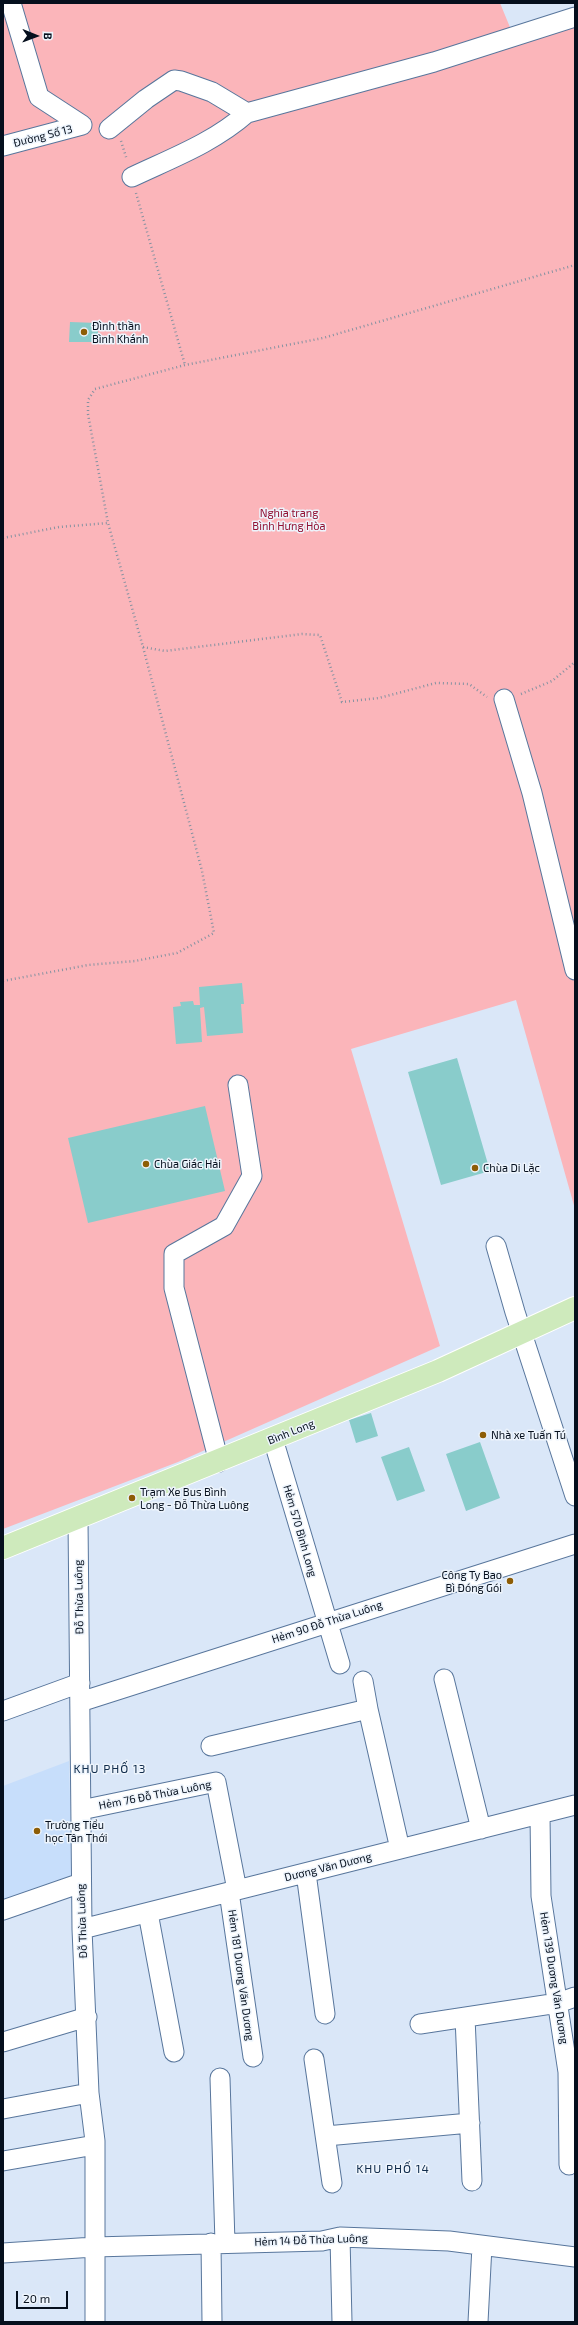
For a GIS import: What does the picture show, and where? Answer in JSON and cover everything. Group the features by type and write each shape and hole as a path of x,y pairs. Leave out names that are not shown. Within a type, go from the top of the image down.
{"main road":[{"name":"Bình Long","path":"3,1548 78,1520 438,1372 575,1308"}],"street":[{"name":"Đường Số 13","path":"3,146 82,125 39,97 11,3"},
{"path":"132,177 210,141 247,113 434,62 575,17"},
{"path":"109,129 159,89 174,80 212,92 247,113"},
{"path":"504,699 532,793 575,970"},
{"path":"219,1462 174,1288 174,1254 224,1226 252,1176 238,1085"},
{"path":"496,1246 575,1496"},
{"name":"Hẻm 570 Bình Long","path":"273,1439 340,1664"},
{"name":"Đỗ Thừa Luông","path":"78,1520 81,1883 89,2093 95,2145 95,2322"},
{"name":"Hẻm 90 Đỗ Thừa Luông","path":"80,1702 575,1544"},
{"path":"444,1679 481,1829"},
{"path":"363,1681 400,1849"},
{"path":"3,1712 80,1683"},
{"path":"211,1746 368,1709"},
{"name":"Hẻm 76 Đỗ Thừa Luông","path":"80,1810 216,1782 233,1891"},
{"name":"Dương Văn Dương","path":"82,1929 575,1806"},
{"name":"Hẻm 139 Dương Văn Dương","path":"540,1814 542,1896 567,2000 569,2165"},
{"path":"306,1873 324,2014"},
{"path":"3,1910 81,1883"},
{"name":"Hẻm 181 Dương Văn Dương","path":"233,1891 253,2057"},
{"path":"148,1913 174,2052"},
{"path":"420,2024 567,2000"},
{"path":"3,2042 87,2017"},
{"path":"465,2017 472,2181"},
{"path":"314,2059 332,2182"},
{"path":"212,2322 218,2243 220,2078"},
{"path":"3,2109 89,2093"},
{"path":"326,2136 470,2123"},
{"path":"3,2161 95,2145"},
{"path":"340,2237 342,2322"},
{"name":"Hẻm 14 Đỗ Thừa Luông","path":"3,2253 94,2246 322,2241 340,2237 449,2241 575,2257"},
{"path":"478,2322 482,2246"}],"path":[{"path":"109,129 121,140 185,364"},
{"path":"3,982 88,965 136,961 177,953 214,933 202,871 143,647 108,523 88,400 95,389 185,364 324,338 575,265"},
{"path":"3,538 59,528 108,523"},
{"path":"143,647 164,651 302,634 320,635 342,702 379,698 436,683 470,684 487,697 504,699 524,693 552,681 575,662"}],"shaded area":[{"name":"Trường Tiểu học Tân Thới","path":"69,1761 72,1876 3,1902 3,1786"}],"green space":[{"name":"Nghĩa trang Bình Hưng Hòa","path":"500,3 514,37 575,21 575,1209 516,1000 351,1049 440,1346 178,1462 3,1529 3,4"}],"building":[{"name":"Đình thần Bình Khánh","path":"70,322 98,323 98,342 69,342"},
{"path":"242,983 244,1004 241,1004 243,1033 207,1036 204,1007 200,1008 202,1042 176,1044 173,1007 181,1006 180,1002 193,1001 194,1005 200,1005 199,987"},
{"name":"Chùa Di Lặc","path":"457,1058 490,1171 441,1185 408,1072"},
{"name":"Chùa Giác Hải","path":"205,1106 225,1191 88,1223 68,1138"},
{"path":"371,1413 378,1436 356,1443 349,1420"},
{"path":"480,1442 500,1498 466,1511 446,1454"},
{"path":"409,1447 425,1491 397,1501 381,1457"}],"place":[{"name":"Đình thần Bình Khánh","path":"84,332"},
{"name":"Chùa Giác Hải","path":"146,1164"},
{"name":"Chùa Di Lặc","path":"475,1168"},
{"name":"Nhà xe Tuấn Tú","path":"483,1435"},
{"name":"Trạm Xe Bus Bình Long - Đỗ Thừa Luông","path":"132,1498"},
{"name":"Công Ty Bao Bì Đóng Gói","path":"510,1581"},
{"name":"Trường Tiểu học Tân Thới","path":"37,1831"}],"district":[{"name":"KHU PHỐ 13","path":"110,1769"},
{"name":"KHU PHỐ 14","path":"393,2169"}]}
